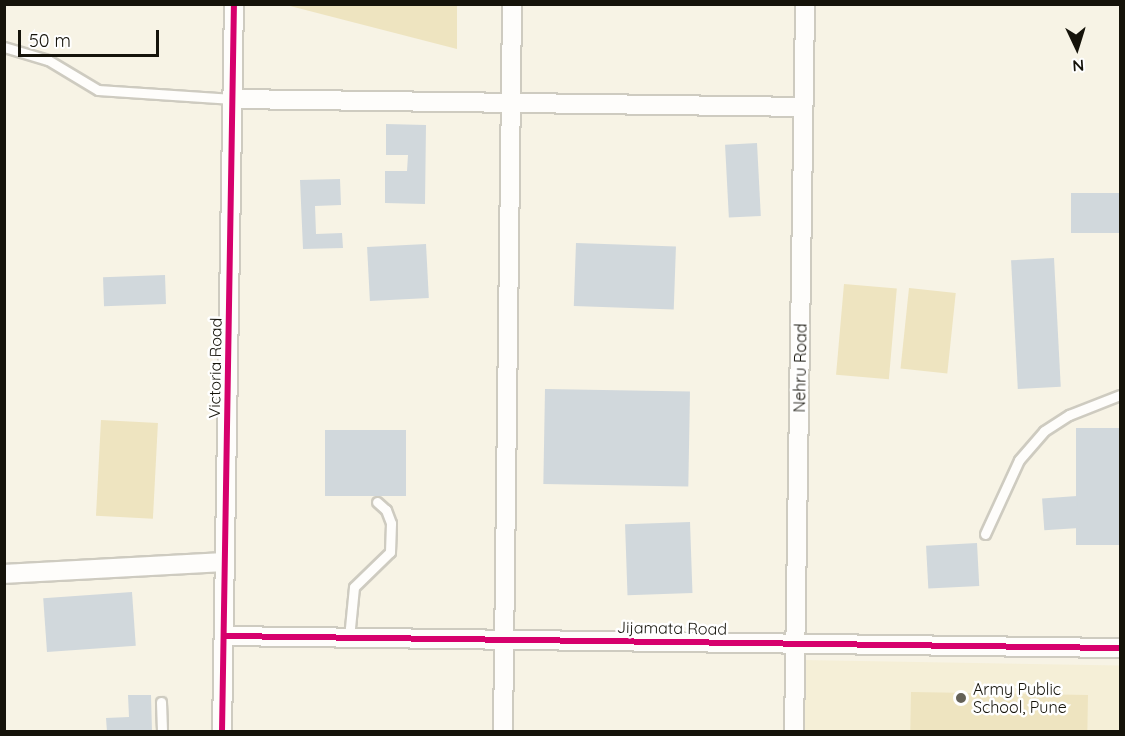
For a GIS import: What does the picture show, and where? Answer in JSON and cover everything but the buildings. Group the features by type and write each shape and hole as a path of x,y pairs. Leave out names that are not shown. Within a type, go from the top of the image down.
{"street":[{"name":"Victoria Road","path":"222,732 234,4"},
{"path":"503,732 512,4"},
{"name":"Nehru Road","path":"794,732 805,4"},
{"path":"233,99 804,107"},
{"path":"4,574 225,562"},
{"name":"Jijamata Road","path":"224,636 1120,648"}],"lane":[{"path":"4,47 48,60 98,90 233,99"},
{"path":"986,534 1019,460 1044,431 1069,415 1120,395"},
{"path":"349,638 354,587 390,552 391,523 386,510 377,502"},
{"path":"162,702 162,732"}],"shaded area":[{"path":"290,4 457,5 457,49 290,6"},
{"path":"844,284 897,289 889,379 836,375"},
{"path":"909,288 956,293 947,373 901,369"},
{"path":"101,420 158,423 153,519 96,516"},
{"name":"Army Public School, Pune","path":"802,660 1120,666 1119,732 801,732"},
{"path":"911,692 1088,695 1087,732 910,731"}],"cycle path":[{"path":"222,732 234,4"},
{"path":"224,636 1120,648"}],"place":[{"name":"Army Public School, Pune","path":"961,698"}]}
